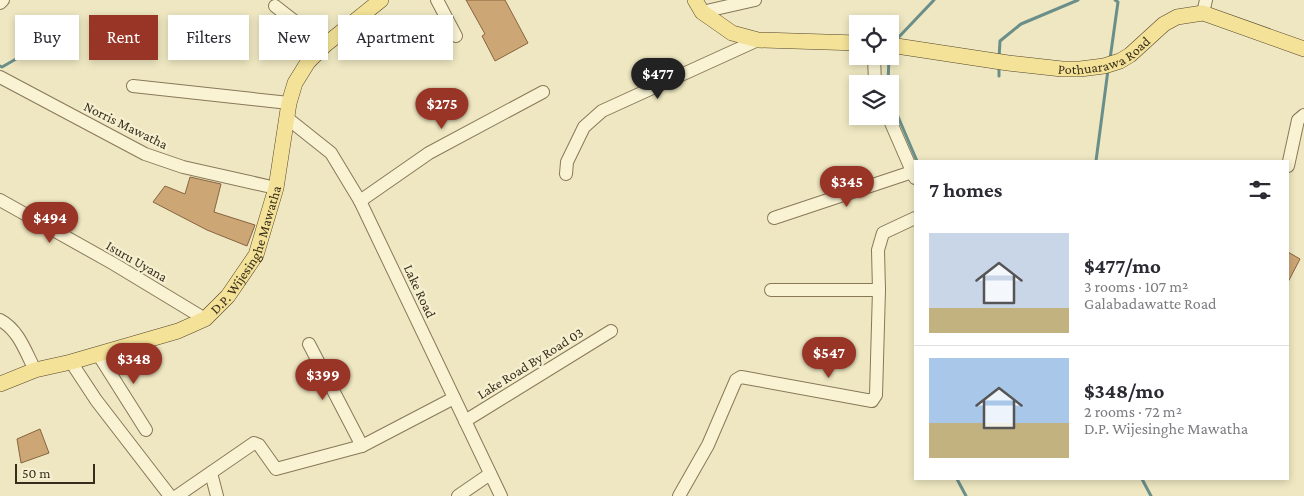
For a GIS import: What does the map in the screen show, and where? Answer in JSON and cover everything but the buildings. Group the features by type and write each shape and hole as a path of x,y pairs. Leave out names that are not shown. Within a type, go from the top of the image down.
{"main road":[{"name":"D.P. Wijesinghe Mawatha","path":"328,42 381,0"},
{"path":"698,6 732,33 758,40 849,44"},
{"name":"Pothuarawa Road","path":"899,46 1008,63 1062,69 1104,66 1120,61 1130,55 1164,24 1204,7 1304,49"},
{"name":"D.P. Wijesinghe Mawatha","path":"0,384 35,370 71,362 178,331 205,319 228,296 256,255 276,188 288,110 295,83 310,60"}],"street":[{"path":"0,3 3,0"},
{"path":"437,0 456,36"},
{"path":"698,6 755,0"},
{"path":"275,6 287,15"},
{"path":"566,174 567,162 584,128 602,111 758,40"},
{"name":"Norris Mawatha","path":"0,77 144,154 183,167 276,188"},
{"path":"133,86 288,110"},
{"path":"360,200 429,153 543,92"},
{"name":"Lake Road","path":"288,110 330,153 360,200 501,496"},
{"path":"1289,161 1298,120 1304,116"},
{"path":"774,218 914,175 892,125"},
{"name":"Isuru Uyana","path":"0,200 114,264 205,319"},
{"path":"679,496 708,445 736,380 741,377 872,401 876,395 879,290 878,250 883,233 914,218"},
{"path":"771,290 879,290"},
{"path":"0,320 16,333 35,370"},
{"name":"Lake Road By Road 03","path":"464,421 611,331"},
{"path":"309,344 362,446"},
{"path":"98,354 146,430"},
{"path":"71,362 96,400 170,496"},
{"path":"177,496 254,443 259,445 276,470 362,446 454,398"},
{"path":"211,473 218,496"},
{"path":"458,496 490,474"}],"waterway":[{"path":"899,37 934,0"},
{"path":"999,58 1000,41 1021,24 1078,0"},
{"path":"1110,59 1118,2 1115,0"},
{"path":"0,66 2,67 15,60"},
{"path":"888,75 889,65"},
{"path":"999,67 999,76"},
{"path":"1096,160 1108,70"},
{"path":"899,119 917,160"},
{"path":"958,480 966,496"},
{"path":"1143,480 1151,496"}]}
